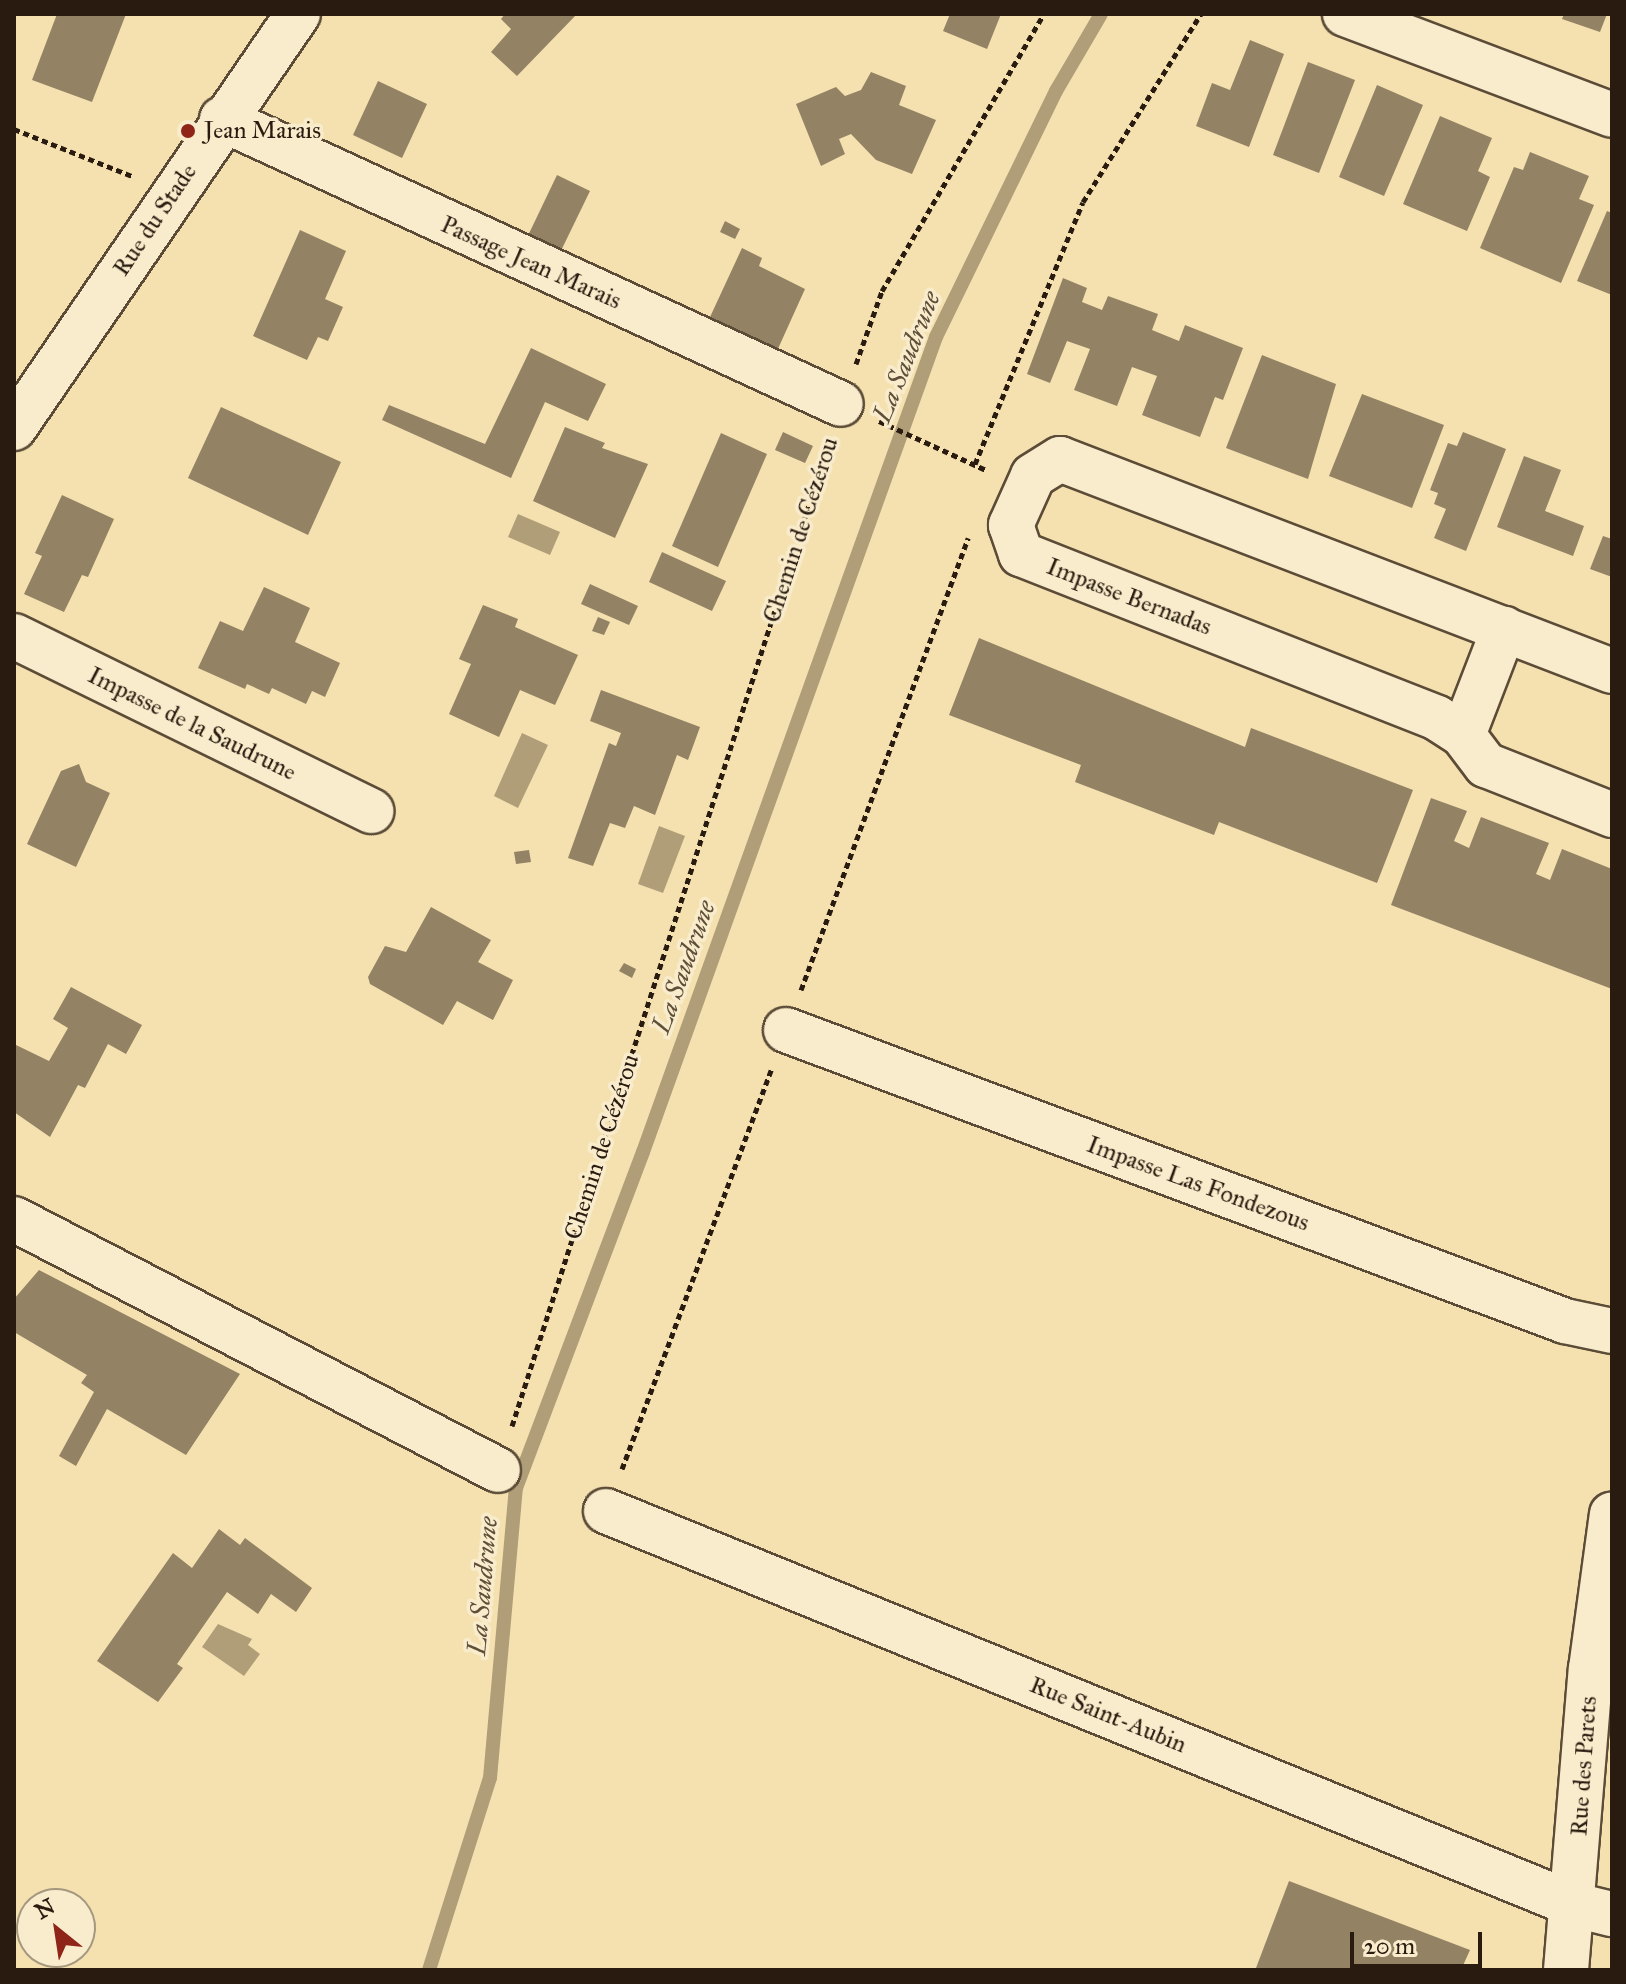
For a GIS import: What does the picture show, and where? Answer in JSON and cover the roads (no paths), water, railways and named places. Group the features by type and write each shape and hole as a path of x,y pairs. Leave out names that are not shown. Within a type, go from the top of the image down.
{"street":[{"name":"Rue du Stade","path":"14,428 222,119 298,14"},
{"path":"1345,14 1612,115"},
{"name":"Passage Jean Marais","path":"222,119 841,404"},
{"name":"Impasse Bernadas","path":"1612,671 1060,459 1033,476 1011,525 1021,554 1437,718 1463,735 1486,765 1612,815"},
{"path":"1463,735 1504,629"},
{"name":"Impasse de la Saudrune","path":"14,636 371,811"},
{"name":"Impasse Las Fondezous","path":"786,1030 1565,1321 1612,1331"},
{"path":"14,1219 498,1470"},
{"name":"Rue Saint-Aubin","path":"606,1511 1593,1910"},
{"name":"Rue des Parets","path":"1566,1970 1593,1910 1591,1669 1612,1514"}],"waterway":[{"name":"La Saudrune","path":"429,1970 490,1778 516,1488 643,1152 936,337 1056,91 1101,14"}],"place":[{"name":"Jean Marais","path":"188,131"}]}
